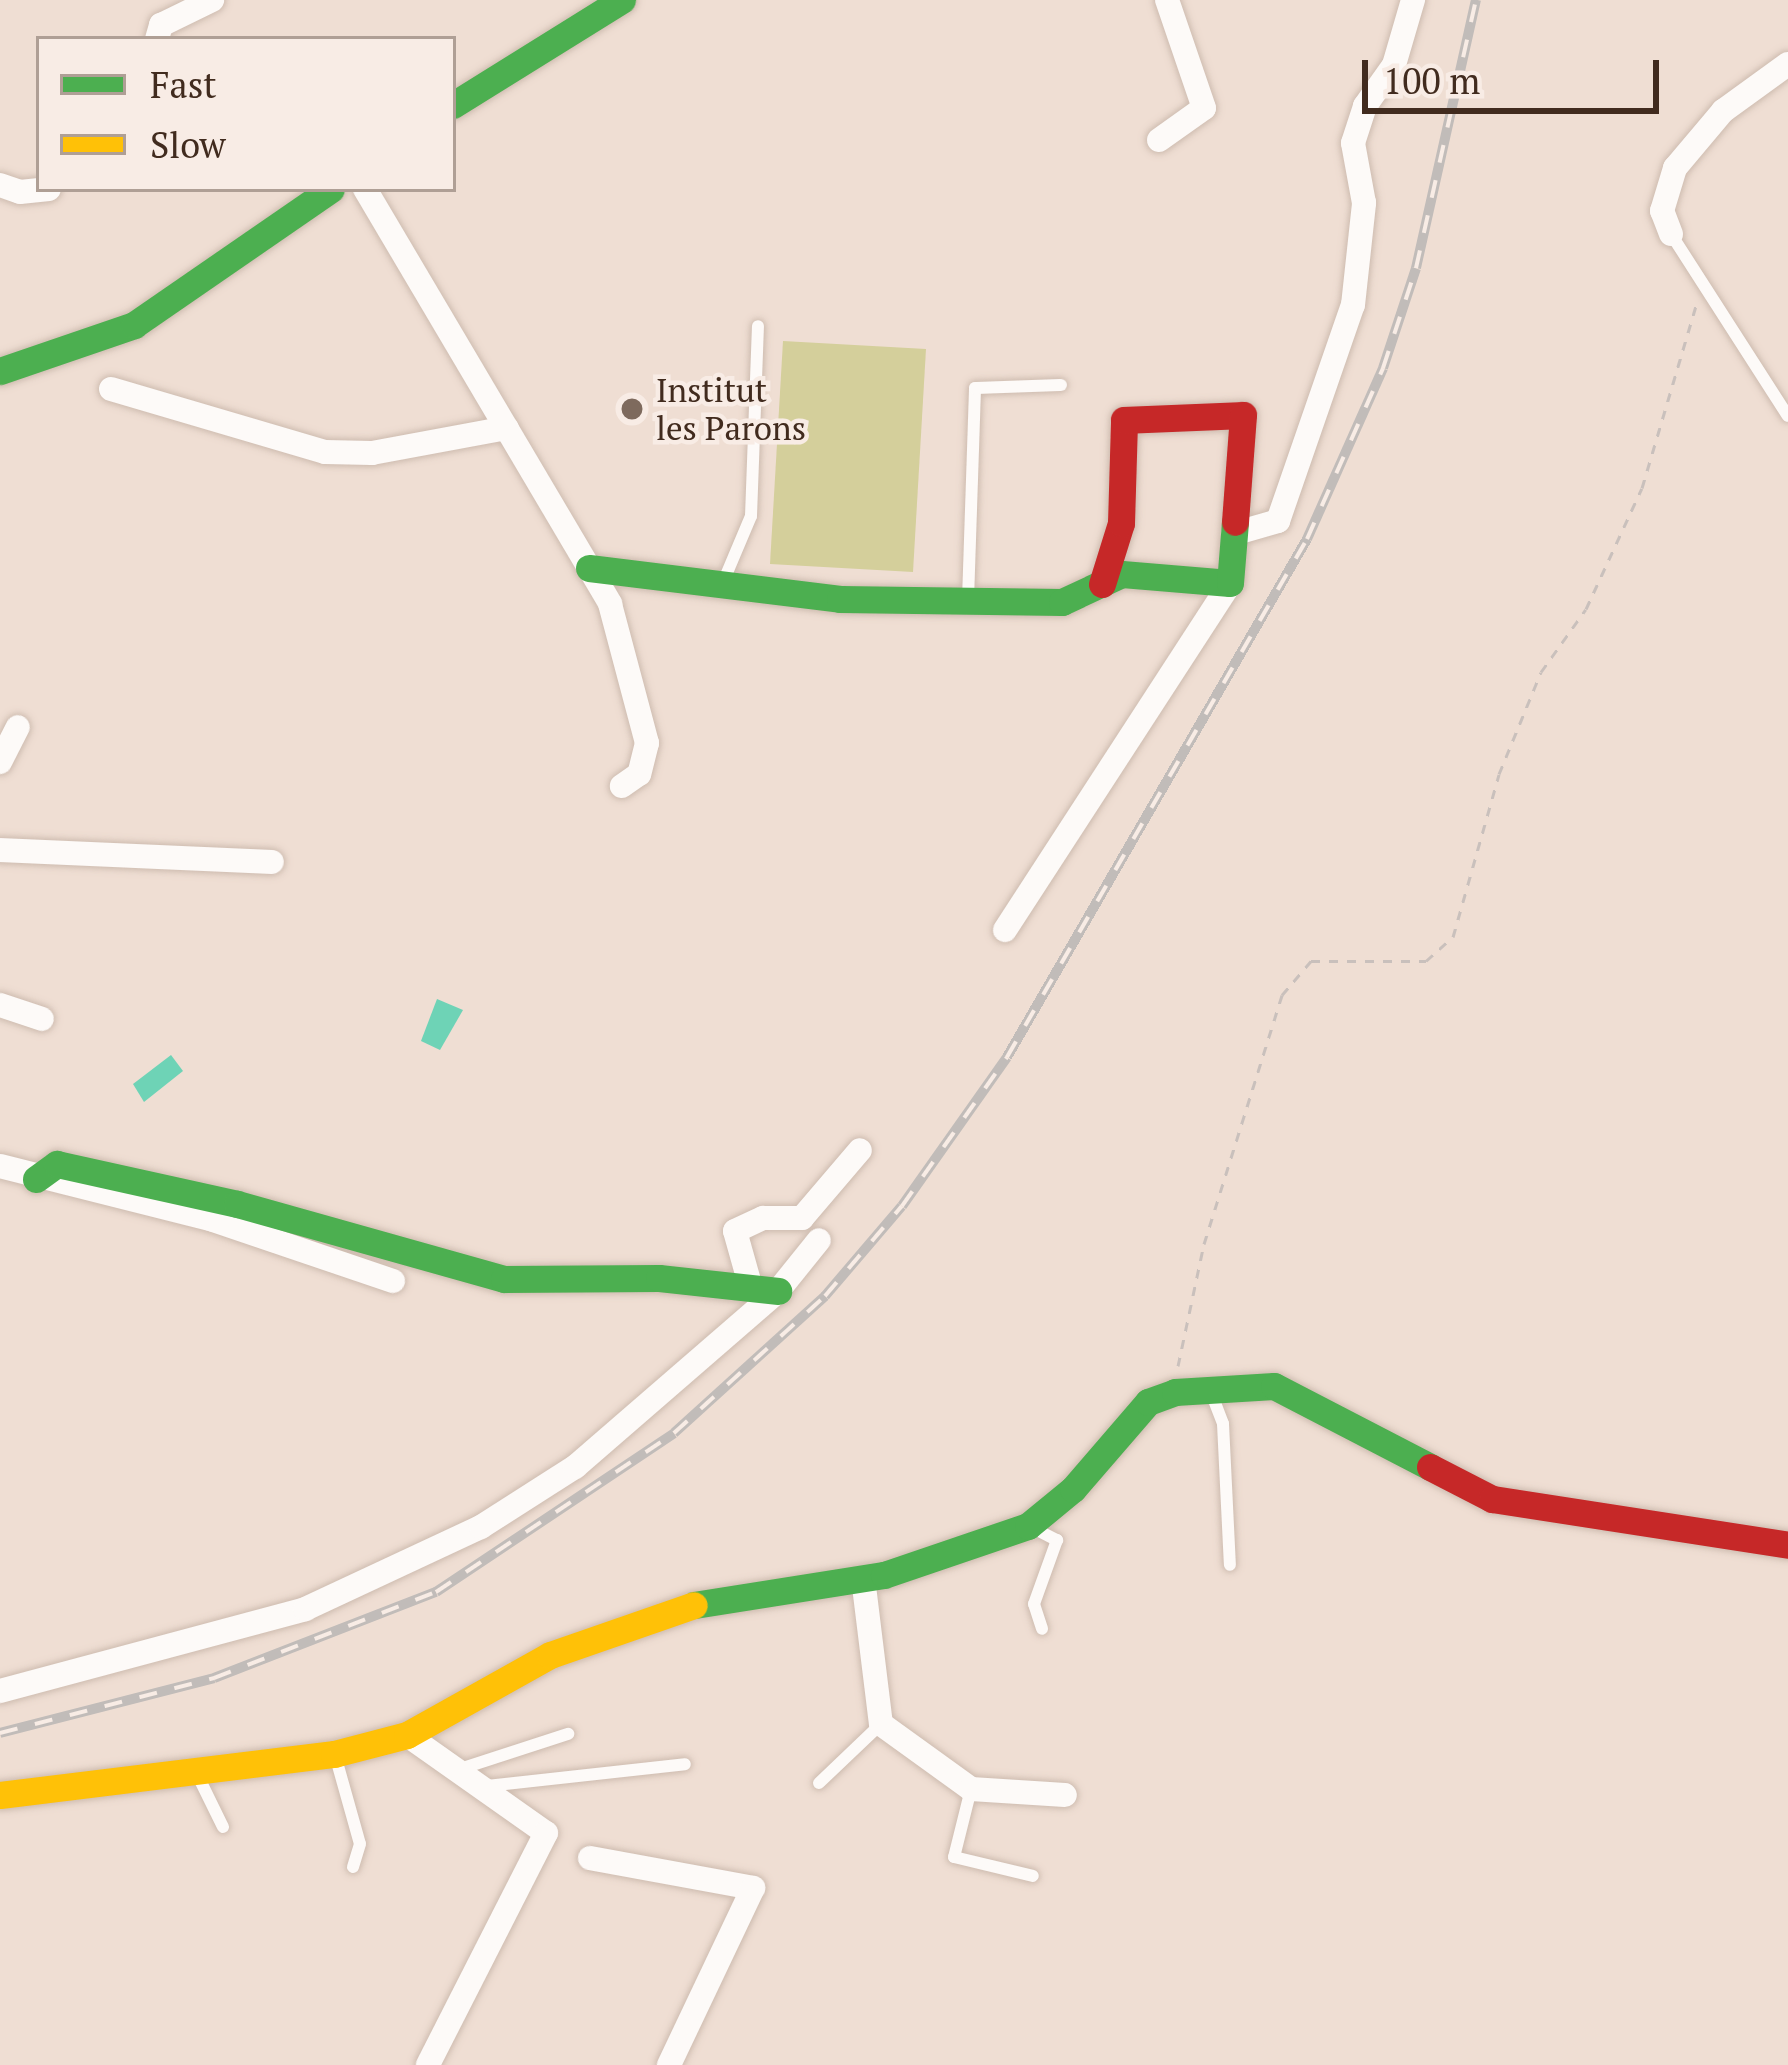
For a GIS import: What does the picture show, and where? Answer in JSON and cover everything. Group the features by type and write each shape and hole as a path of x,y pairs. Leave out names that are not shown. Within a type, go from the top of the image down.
{"street":[{"path":"158,36 161,26 212,0"},
{"path":"1160,140 1204,108 1167,0"},
{"path":"1233,534 1278,521 1353,304 1364,239 1353,143 1365,106 1394,65 1413,0"},
{"path":"456,103 595,7"},
{"path":"1671,234 1662,212 1675,168 1723,111 1788,64"},
{"path":"0,184 20,193 36,191"},
{"path":"0,371 85,348 134,325 327,192"},
{"path":"367,192 610,604 647,743 639,774 622,786"},
{"path":"111,389 325,452 373,453 507,428"},
{"path":"1005,931 1229,583 1243,415 1124,420 1121,523 1102,584"},
{"path":"589,568 724,581 840,599 1062,602 1122,574 1229,583"},
{"path":"0,762 18,727"},
{"path":"0,850 272,862"},
{"path":"0,1005 42,1019"},
{"path":"765,1290 735,1231 763,1218 802,1218 860,1150"},
{"path":"36,1180 57,1163 236,1204 504,1279 659,1278 765,1290"},
{"path":"0,1166 36,1180 213,1220 393,1281"},
{"path":"0,1691 305,1609 481,1528 575,1467 820,1240"},
{"path":"0,1796 334,1754 407,1735 550,1655 722,1595 862,1578 1028,1526 1073,1490 1148,1402 1175,1392 1274,1387 1492,1499 1788,1545"},
{"path":"862,1578 881,1724 971,1790 1065,1795"},
{"path":"407,1735 474,1787 546,1833 428,2065"},
{"path":"590,1858 753,1888 669,2065"}],"lane":[{"path":"1671,234 1788,416"},
{"path":"724,581 751,516 758,326"},
{"path":"968,601 975,388 1061,385"},
{"path":"1209,1388 1223,1424 1230,1564"},
{"path":"1028,1526 1057,1540 1034,1604 1042,1629"},
{"path":"819,1783 881,1724"},
{"path":"453,1772 568,1734"},
{"path":"334,1754 360,1844 353,1867"},
{"path":"474,1787 685,1764"},
{"path":"196,1773 224,1827"},
{"path":"971,1790 954,1857 1033,1876"}],"path":[{"path":"1175,1392 1204,1244 1282,995 1311,961 1426,961 1453,938 1524,713 1586,609 1642,488 1698,297"}],"shaded area":[{"path":"783,341 926,349 913,572 770,564"},
{"path":"437,999 463,1010 440,1050 421,1041"},
{"path":"171,1055 183,1071 144,1102 133,1084"}],"railway":[{"path":"0,1733 214,1678 436,1592 674,1433 825,1296 902,1206 1007,1057 1307,539 1383,368 1416,268 1476,0"}],"traffic: fast":[{"path":"456,103 622,0"},
{"path":"0,371 134,325 327,192"},
{"path":"589,568 840,599 1062,602 1122,574 1230,583 1235,522"},
{"path":"36,1179 57,1164 237,1204 504,1279 659,1278 778,1291"},
{"path":"694,1605 884,1575 1028,1526 1073,1489 1148,1402 1175,1392 1274,1386 1430,1467"}],"traffic: slow":[{"path":"0,1795 334,1754 407,1735 550,1655 694,1605"}],"traffic: jam":[{"path":"1102,584 1121,523 1124,420 1243,415 1235,522"},
{"path":"1430,1467 1492,1499 1788,1545"}],"place":[{"name":"Institut les Parons","path":"632,409"}]}
